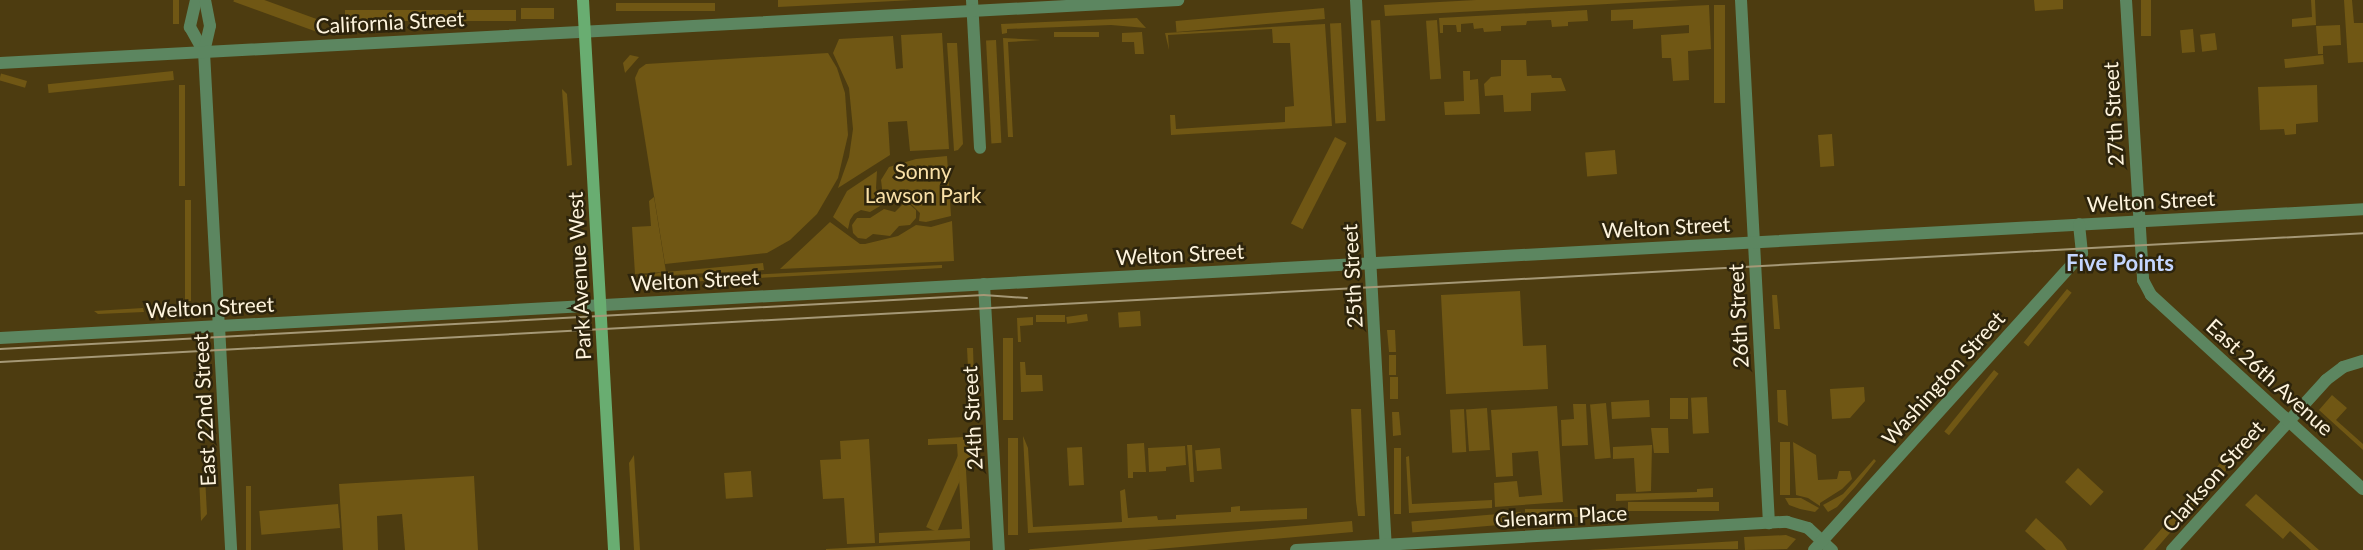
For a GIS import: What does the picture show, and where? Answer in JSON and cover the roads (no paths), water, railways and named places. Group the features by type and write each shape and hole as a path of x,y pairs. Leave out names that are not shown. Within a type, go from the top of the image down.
{"main road":[{"name":"Park Avenue West","path":"583,0 614,550"}],"street":[{"name":"East 22nd Street","path":"196,0 189,27 204,52"},
{"name":"East 22nd Street","path":"205,0 210,26 204,52 231,550"},
{"name":"California Street","path":"0,63 585,31 972,5 1178,0"},
{"name":"25th Street","path":"1356,0 1386,548"},
{"name":"26th Street","path":"1741,0 1769,523"},
{"name":"27th Street","path":"2126,0 2138,221 2143,280 2151,295"},
{"path":"972,5 980,148"},
{"name":"Welton Street","path":"0,338 2363,208"},
{"name":"Washington Street","path":"1818,546 2082,253 2079,224"},
{"name":"24th Street","path":"984,284 999,550"},
{"name":"East 26th Avenue","path":"2151,295 2363,489"},
{"name":"Clarkson Street","path":"2172,550 2335,372 2346,365 2363,361"},
{"name":"Glenarm Place","path":"1296,550 1386,548 1787,522 1808,528 1818,546 1832,550"}],"tram line":[{"path":"0,362 2363,233"},
{"path":"0,349 984,295 1027,298"}],"district":[{"name":"Five Points","path":"2120,263"}],"park label":[{"name":"Sonny Lawson Park","path":"923,183"}]}
